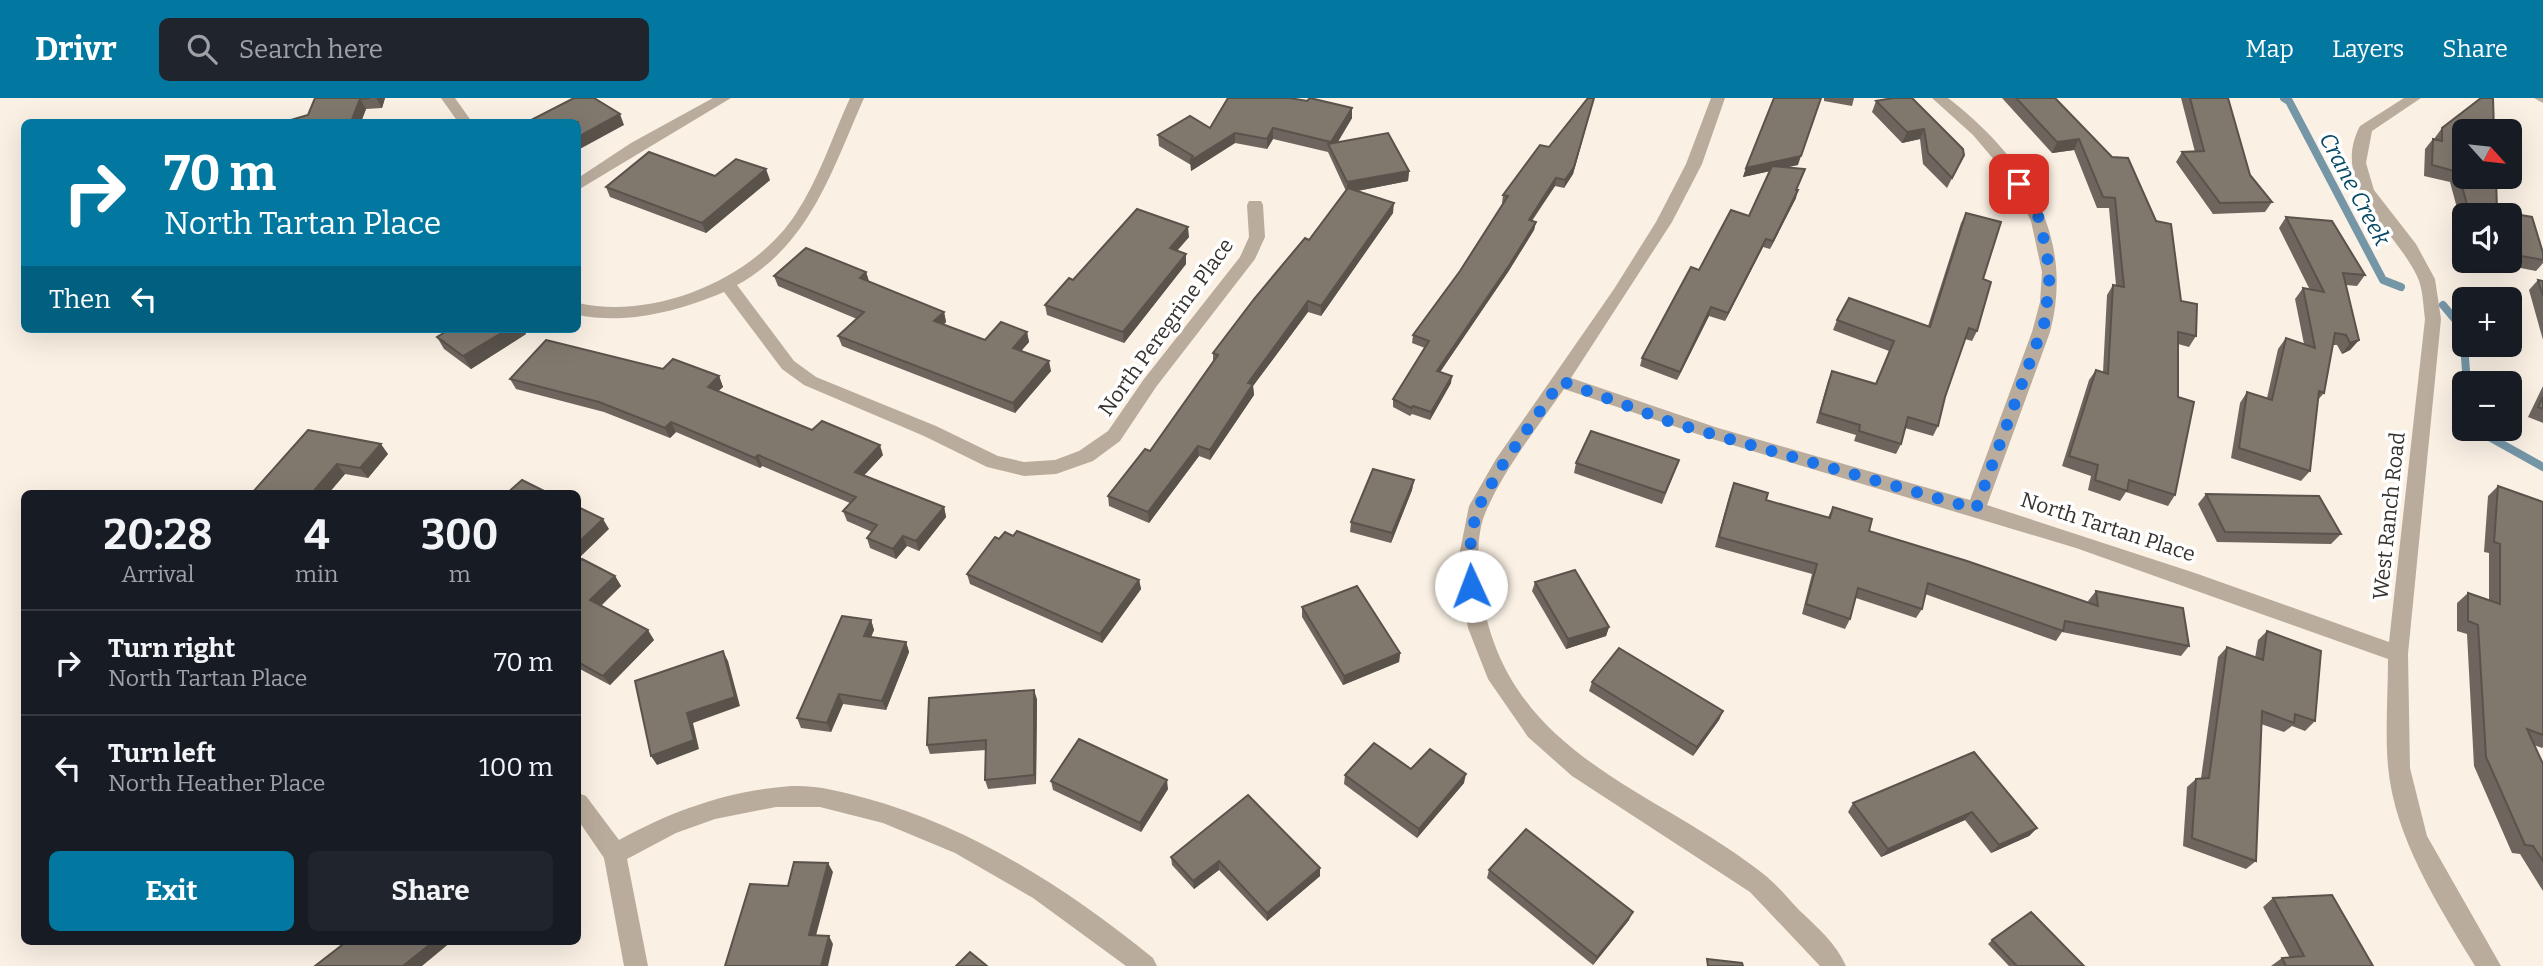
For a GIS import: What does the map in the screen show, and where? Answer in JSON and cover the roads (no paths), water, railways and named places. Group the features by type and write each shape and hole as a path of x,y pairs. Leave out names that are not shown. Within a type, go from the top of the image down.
{"street":[{"path":"448,98 463,119"},
{"path":"581,183 636,146 724,98"},
{"path":"581,310 594,314 678,304 727,284 771,254 802,216 857,98"},
{"path":"1718,98 1694,164 1664,222 1561,381 1503,464 1476,511 1467,566 1478,628 1498,679 1536,730 1580,769 1758,884 1825,951 1834,966"},
{"path":"1939,98 1963,115 2009,166 2040,220 2050,272 2045,321 1976,509"},
{"name":"West Ranch Road","path":"2414,98 2365,129 2358,163 2366,191 2410,248 2427,279 2433,319 2398,654 2399,768 2416,838 2461,922 2489,966"},
{"name":"North Peregrine Place","path":"727,284 788,365 810,382 930,431 994,462 1024,469 1056,467 1086,456 1114,436 1150,383 1247,259 1257,237 1255,205"},
{"name":"North Tartan Place","path":"1561,381 1673,423 1976,509 2191,578 2398,654"},
{"path":"615,854 685,818 745,802 809,795 873,809 964,847 1036,887 1114,940 1144,966"},
{"path":"581,807 615,854 636,966"}],"waterway":[{"name":"Crane Creek","path":"2284,98 2289,101 2383,280 2401,287"},
{"name":"Crane Creek","path":"2443,305 2452,316"},
{"name":"Crane Creek","path":"2465,357 2466,371"},
{"name":"Crane Creek","path":"2496,441 2543,467"}]}
